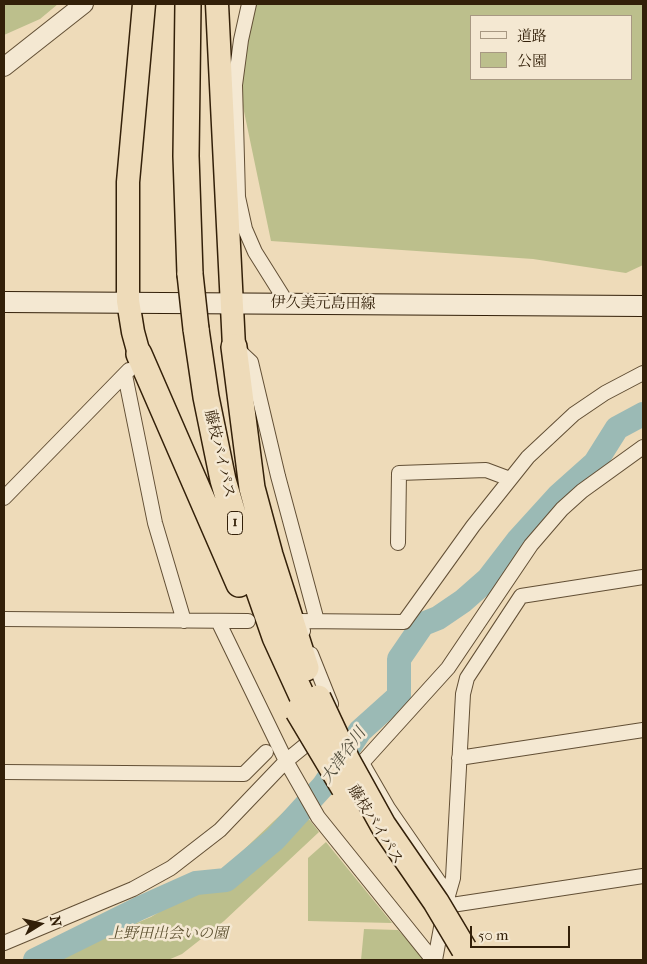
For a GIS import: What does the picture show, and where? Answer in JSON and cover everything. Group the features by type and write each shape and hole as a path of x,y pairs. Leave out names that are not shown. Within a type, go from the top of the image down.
{"highway":[{"name":"1","path":"144,4 128,182 128,301 139,354 244,596 308,705 347,760 383,825 436,902 469,955"},
{"name":"藤枝バイパス","path":"188,4 186,156 190,274 206,397 223,480 239,534 276,637 347,792 400,866 469,955"},
{"name":"1","path":"217,4 230,303 252,488 294,636 308,705"}],"main road":[{"name":"伊久美元島田線","path":"4,302 128,301 643,306"}],"street":[{"path":"4,66 84,4"},
{"path":"249,4 241,40 235,85 238,197 244,229 255,252 287,303"},
{"path":"234,347 251,362 278,476 317,621"},
{"path":"4,498 125,375 139,354"},
{"path":"4,943 133,889 171,868 220,830 308,743 332,706 299,621 404,622 510,479 534,451 574,414 605,393 643,373"},
{"path":"125,375 155,523 184,620"},
{"path":"447,900 388,808 362,763 448,668 531,545 582,491 643,447"},
{"path":"398,543 398,473 486,470 510,479"},
{"path":"434,960 453,878 458,758 463,694 467,678 521,596 643,577"},
{"path":"4,619 248,621"},
{"path":"218,621 287,763 318,817 434,960"},
{"path":"458,758 643,730"},
{"path":"4,772 244,774 266,752"},
{"path":"447,900 643,876"},
{"path":"4,932 21,936"}],"green space":[{"path":"4,4 58,4 40,19 4,35"},
{"path":"255,4 643,4 643,265 626,273 533,259 271,241 236,73"},
{"name":"上野田出会いの園","path":"295,801 319,832 224,921 182,954 168,960 48,960 151,917 212,880"},
{"path":"326,842 392,923 308,921 308,858"},
{"path":"364,929 398,930 426,960 361,960"}],"waterway":[{"name":"大津谷川","path":"35,960 140,908 196,883 226,880 275,839 324,785 360,731 399,696 399,659 423,624 438,618 463,601 488,579 518,540 558,496 595,463 617,428 643,414"},
{"path":"49,952 59,960"}]}
